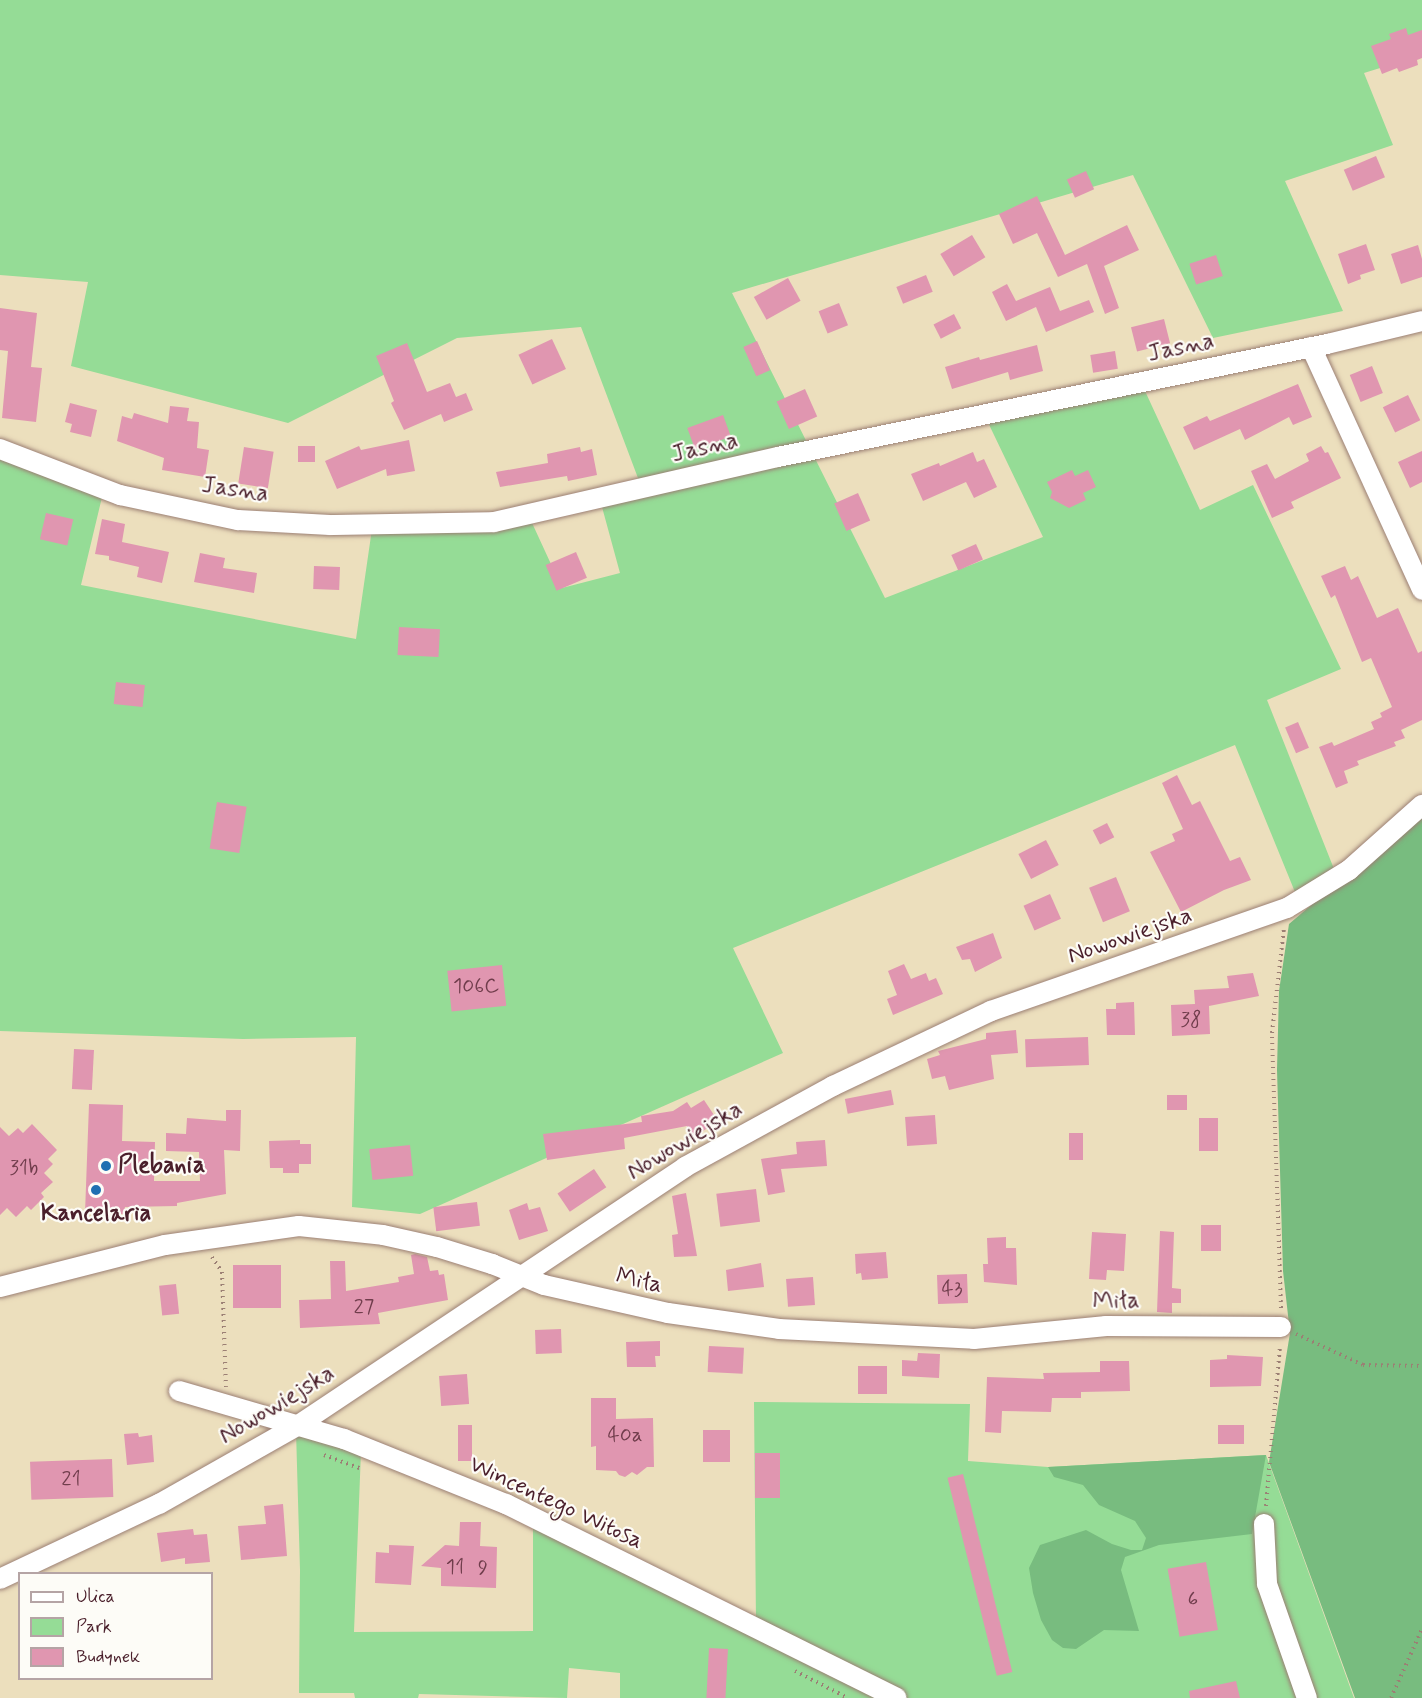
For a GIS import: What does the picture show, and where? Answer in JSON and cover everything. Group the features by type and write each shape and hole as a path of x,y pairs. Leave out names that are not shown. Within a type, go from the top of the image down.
{"street":[{"name":"Jasna","path":"0,449 120,495 238,520 330,525 494,522 778,457 1311,347 1422,321"},
{"path":"1311,347 1422,590"},
{"name":"Nowowiejska","path":"0,1579 159,1504 297,1425 686,1167 833,1086 991,1011 1287,908 1349,870 1422,805"},
{"name":"Miła","path":"0,1287 165,1245 299,1226 383,1235 437,1247 523,1275 544,1285 668,1313 779,1329 975,1339 1106,1326 1281,1327"},
{"name":"Wincentego Witosa","path":"179,1390 385,1454 506,1504 896,1698"},
{"path":"1264,1524 1268,1584 1307,1698"}],"path":[{"path":"1264,1524 1281,1327 1272,1033 1287,908"},
{"path":"201,1240 222,1272 225,1383 230,1406"},
{"path":"1281,1327 1362,1365 1422,1366"},
{"path":"314,1451 364,1470"},
{"path":"1391,1698 1422,1629"},
{"path":"788,1668 848,1698"}],"green space":[{"path":"0,0 1422,0 1422,55 1364,73 1393,145 1285,181 1343,311 1213,338 1133,175 732,293 885,598 1043,537 982,410 1139,378 1200,510 1253,485 1341,669 1267,700 1336,874 1297,897 1235,745 733,948 783,1053 420,1214 352,1207 356,1037 243,1039 0,1031 0,453 103,493 81,585 356,639 373,522 527,512 562,588 620,573 599,496 641,486 581,327 457,338 288,423 71,366 88,282 0,275"},
{"path":"1422,811 1422,1698 1355,1698 1269,1462 1290,1333 1283,1271 1277,1070 1279,991 1289,924"},
{"path":"754,1402 970,1404 968,1461 1048,1467 1266,1455 1354,1698 620,1698 620,1673 569,1668 567,1698 419,1694 418,1698 355,1698 354,1693 299,1693 300,1570 296,1431 361,1451 354,1632 533,1631 533,1515 756,1625"},
{"path":"1266,1455 1252,1534 1159,1545 1125,1557 1121,1570 1139,1631 1104,1630 1076,1649 1063,1648 1052,1640 1041,1620 1029,1568 1040,1545 1086,1530 1112,1544 1131,1550 1142,1550 1146,1538 1135,1521 1099,1505 1083,1485 1054,1477 1048,1467"}],"building":[{"path":"1406,28 1408,35 1422,30 1422,58 1417,60 1418,65 1399,72 1397,68 1382,74 1371,46 1391,39 1389,34"},
{"path":"1376,156 1385,177 1353,191 1344,170"},
{"path":"1086,171 1094,189 1075,198 1067,180"},
{"path":"1037,196 1065,255 1127,225 1139,250 1104,266 1119,308 1105,314 1087,264 1058,277 1037,233 1013,244 999,214"},
{"path":"972,235 985,257 954,276 940,254"},
{"path":"1366,244 1375,270 1360,275 1361,279 1348,284 1338,254"},
{"path":"1418,245 1422,259 1422,277 1401,284 1391,254"},
{"path":"1216,255 1223,276 1196,285 1189,264"},
{"path":"926,275 933,292 903,304 896,287"},
{"path":"788,278 801,301 766,320 754,297"},
{"path":"1007,284 1016,301 1050,287 1060,311 1089,300 1094,312 1046,332 1036,307 1006,321 992,292"},
{"path":"839,303 848,325 828,333 819,311"},
{"path":"0,308 37,313 31,367 42,368 36,422 2,418 8,351 0,350"},
{"path":"954,314 961,328 941,339 934,324"},
{"path":"1164,319 1170,343 1137,351 1131,327"},
{"path":"552,339 566,369 532,385 518,355"},
{"path":"757,341 770,370 756,376 743,347"},
{"path":"407,343 427,392 450,383 456,397 466,393 473,410 444,422 441,414 404,430 391,403 394,401 376,356"},
{"path":"1037,345 1043,371 1010,380 1008,372 952,389 945,367 979,357 980,360"},
{"path":"1115,351 1118,369 1093,373 1090,355"},
{"path":"1372,366 1383,393 1361,402 1350,375"},
{"path":"1298,384 1312,417 1293,425 1289,417 1245,440 1240,429 1194,450 1183,427 1207,416 1210,421"},
{"path":"805,389 817,416 789,429 777,402"},
{"path":"1408,395 1420,420 1395,432 1383,407"},
{"path":"70,403 97,410 91,437 70,432 72,424 65,422"},
{"path":"170,406 189,408 187,421 199,422 197,448 209,450 205,477 162,470 164,458 117,441 122,416 132,419 134,413 168,423"},
{"path":"723,415 731,437 695,450 687,428"},
{"path":"409,440 415,471 387,476 386,469 337,489 325,461 359,446 361,450"},
{"path":"298,446 315,446 315,462 298,462"},
{"path":"1321,446 1325,453 1328,452 1341,478 1291,502 1294,508 1272,518 1251,471 1267,464 1275,479 1309,461 1306,454"},
{"path":"244,447 274,452 268,488 238,484"},
{"path":"580,447 581,452 592,449 597,475 568,481 567,476 500,487 496,472 548,463 547,454"},
{"path":"1422,451 1422,482 1410,488 1398,462"},
{"path":"973,452 977,462 984,459 997,487 974,498 966,482 923,501 911,474 939,463 940,466"},
{"path":"1072,470 1075,476 1088,470 1096,487 1083,493 1086,500 1069,508 1050,498 1052,492 1047,482"},
{"path":"858,493 870,520 846,531 834,504"},
{"path":"46,513 73,519 67,546 40,539"},
{"path":"102,519 125,524 122,542 169,552 162,583 137,577 139,567 109,560 109,556 95,554"},
{"path":"976,544 983,560 958,571 951,555"},
{"path":"576,552 587,578 557,591 546,565"},
{"path":"200,553 225,558 223,568 257,573 254,593 194,582"},
{"path":"314,566 340,567 339,590 313,589"},
{"path":"1345,566 1351,580 1358,576 1377,618 1398,608 1418,653 1422,651 1422,720 1401,730 1405,738 1394,742 1396,746 1357,761 1359,765 1344,771 1348,783 1336,788 1319,747 1332,742 1334,746 1374,729 1371,722 1382,717 1380,713 1392,707 1371,658 1362,662 1335,595 1331,598 1321,576"},
{"path":"399,627 440,629 438,657 398,655"},
{"path":"116,682 145,685 143,707 114,704"},
{"path":"1298,722 1309,748 1296,753 1285,727"},
{"path":"1177,775 1192,805 1200,801 1230,861 1240,857 1251,880 1224,890 1181,912 1150,852 1175,841 1172,834 1183,829 1162,783"},
{"path":"217,802 247,807 239,853 210,848"},
{"path":"1107,823 1114,837 1100,845 1093,830"},
{"path":"1046,840 1059,865 1031,879 1018,854"},
{"path":"1116,877 1130,911 1103,922 1089,888"},
{"path":"1050,894 1061,919 1034,930 1024,906"},
{"path":"993,933 1002,958 975,972 970,959 962,960 956,947"},
{"path":"904,964 911,979 926,973 929,981 936,978 943,994 893,1015 887,999 897,995 888,971"},
{"path":"502,965 506,1006 452,1012 447,971"},
{"path":"1253,973 1259,996 1209,1006 1210,1034 1172,1036 1171,1005 1195,1004 1194,990 1229,988 1227,976"},
{"path":"1134,1002 1135,1035 1107,1035 1106,1009 1116,1009 1116,1003"},
{"path":"1016,1030 1018,1053 991,1055 994,1079 949,1090 945,1076 932,1079 927,1059 940,1055 938,1051 986,1039 986,1033"},
{"path":"1088,1037 1089,1065 1026,1067 1025,1039"},
{"path":"74,1049 94,1050 92,1090 72,1089"},
{"path":"891,1090 894,1105 848,1114 845,1099"},
{"path":"1167,1095 1187,1095 1187,1110 1167,1110"},
{"path":"704,1100 718,1121 694,1137 687,1126 624,1138 625,1149 547,1160 543,1134 642,1122 641,1116 673,1111 687,1102 691,1108"},
{"path":"89,1104 123,1105 122,1141 155,1142 154,1181 200,1181 199,1152 166,1151 166,1133 186,1134 187,1118 226,1121 226,1110 241,1110 240,1151 224,1150 226,1194 177,1203 177,1206 125,1207 124,1214 85,1213"},
{"path":"935,1115 937,1144 907,1146 905,1117"},
{"path":"1199,1118 1218,1118 1218,1151 1199,1151"},
{"path":"32,1124 57,1150 48,1159 53,1164 44,1173 53,1182 41,1193 44,1197 31,1210 27,1206 16,1217 7,1208 0,1215 0,1127 9,1136 18,1128 23,1133"},
{"path":"1069,1133 1083,1133 1083,1160 1069,1160"},
{"path":"300,1140 300,1144 311,1144 311,1164 299,1164 299,1173 283,1173 283,1168 270,1168 269,1141"},
{"path":"825,1140 827,1166 781,1169 785,1192 768,1195 761,1159 797,1154 796,1142"},
{"path":"410,1145 413,1176 372,1180 369,1149"},
{"path":"594,1169 606,1187 570,1212 558,1194"},
{"path":"756,1189 760,1222 720,1227 716,1194"},
{"path":"686,1193 697,1256 674,1257 672,1235 678,1234 672,1196"},
{"path":"477,1202 480,1226 436,1231 433,1207"},
{"path":"527,1203 529,1210 540,1207 548,1231 519,1240 509,1210"},
{"path":"1201,1225 1221,1225 1221,1251 1201,1251"},
{"path":"1160,1231 1174,1232 1172,1288 1181,1289 1181,1303 1172,1303 1172,1313 1157,1312"},
{"path":"1092,1232 1126,1234 1124,1271 1107,1270 1106,1280 1089,1279"},
{"path":"1006,1237 1006,1248 1016,1248 1017,1285 984,1282 983,1264 988,1264 987,1238"},
{"path":"886,1252 888,1278 862,1280 861,1273 856,1274 855,1254"},
{"path":"411,1255 427,1257 430,1271 438,1270 439,1275 444,1274 448,1300 378,1313 380,1324 300,1328 299,1300 331,1299 330,1261 345,1261 346,1291 399,1282 398,1277 414,1274"},
{"path":"761,1263 764,1287 728,1291 726,1270"},
{"path":"233,1265 281,1265 281,1308 233,1308"},
{"path":"967,1274 968,1303 938,1304 937,1275"},
{"path":"813,1277 815,1305 788,1307 786,1279"},
{"path":"176,1284 179,1314 162,1316 159,1286"},
{"path":"561,1329 562,1353 536,1354 535,1330"},
{"path":"660,1341 660,1356 655,1356 656,1367 627,1367 626,1342"},
{"path":"709,1346 744,1348 743,1374 708,1372"},
{"path":"918,1353 940,1354 939,1378 902,1376 902,1360 917,1361"},
{"path":"1227,1355 1263,1357 1261,1386 1210,1387 1210,1360 1227,1359"},
{"path":"1100,1361 1129,1361 1130,1391 1081,1392 1081,1398 1052,1398 1051,1412 1002,1411 1001,1433 985,1432 987,1377 1044,1379 1043,1373 1100,1372"},
{"path":"858,1366 887,1366 887,1394 858,1394"},
{"path":"467,1374 469,1404 441,1406 439,1376"},
{"path":"591,1398 616,1398 616,1419 653,1418 654,1467 647,1467 637,1475 632,1472 625,1477 616,1471 596,1470 596,1446 591,1447"},
{"path":"458,1425 472,1425 472,1461 458,1461"},
{"path":"1218,1425 1244,1425 1244,1444 1218,1444"},
{"path":"703,1430 730,1430 730,1462 703,1462"},
{"path":"138,1433 139,1437 152,1435 154,1462 127,1465 124,1434"},
{"path":"755,1453 780,1453 780,1498 755,1498"},
{"path":"112,1459 113,1497 31,1500 30,1462"},
{"path":"963,1474 1012,1672 997,1676 947,1478"},
{"path":"283,1504 287,1556 241,1560 238,1526 266,1524 264,1506"},
{"path":"460,1522 481,1522 480,1546 497,1547 496,1588 441,1586 441,1568 421,1566 445,1545 459,1546"},
{"path":"193,1529 194,1535 207,1534 210,1562 185,1564 185,1558 161,1562 157,1533"},
{"path":"389,1545 414,1546 411,1585 375,1583 376,1552 389,1553"},
{"path":"1206,1562 1218,1630 1180,1637 1168,1569"},
{"path":"709,1648 728,1649 725,1698 706,1698"},
{"path":"1236,1681 1240,1698 1190,1698 1189,1691"}],"place":[{"name":"Plebania","path":"106,1166"},
{"name":"Kancelaria","path":"96,1190"}]}
